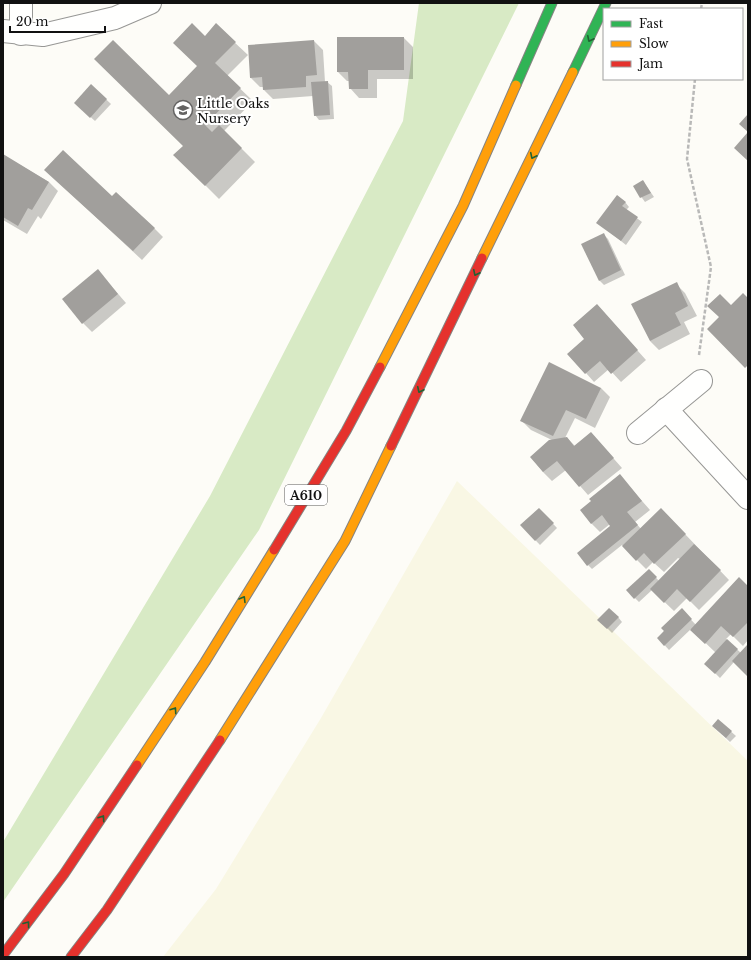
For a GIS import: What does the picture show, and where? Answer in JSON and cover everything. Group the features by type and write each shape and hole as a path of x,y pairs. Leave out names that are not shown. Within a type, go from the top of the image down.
{"highway":[{"name":"A610","path":"3,955 64,874 205,662 346,431 463,206 552,3"},
{"path":"71,957 107,910 219,742 345,541 603,9"}],"street":[{"path":"21,3 12,32 43,35 115,18 150,3"},
{"path":"638,433 701,381"},
{"path":"666,410 748,498"}],"path":[{"path":"695,80 687,159 711,267 698,362 701,381"}],"shaded area":[{"path":"457,481 748,761 748,957 163,957 216,889 321,718"}],"green space":[{"path":"419,3 519,3 259,530 3,902 3,842 210,496 403,121"}],"building":[{"name":"Little Oaks Nursery","path":"192,23 205,36 216,23 236,42 215,63 241,88 205,125 212,132 219,125 242,148 205,186 173,155 183,146 94,59 113,40 169,95 197,66 173,43"},
{"path":"337,37 404,37 404,70 368,70 368,89 349,89 348,72 337,72"},
{"path":"314,40 317,75 306,76 306,87 263,90 262,77 250,78 248,45"},
{"path":"328,81 330,115 314,116 311,82"},
{"path":"91,84 107,99 90,118 74,103"},
{"path":"748,114 748,132 739,124"},
{"path":"748,132 748,161 734,148"},
{"path":"63,150 112,196 116,192 155,228 133,251 44,170"},
{"path":"3,154 49,182 32,210 28,208 18,226 3,217"},
{"path":"643,180 651,193 640,198 633,186"},
{"path":"617,195 626,202 622,206 638,217 621,241 596,223"},
{"path":"604,233 621,270 599,281 581,244"},
{"path":"98,269 118,294 82,324 62,299"},
{"path":"677,282 688,306 675,313 681,325 650,341 631,304"},
{"path":"743,293 748,298 748,365 745,368 707,329 719,317 707,306 720,294 731,305"},
{"path":"597,304 638,350 611,374 600,361 585,374 567,354 584,339 573,325"},
{"path":"549,362 601,388 586,419 566,410 553,436 520,421"},
{"path":"591,432 614,458 579,487 557,461 543,472 530,457 549,440 567,437 574,446"},
{"path":"620,474 642,501 627,512 638,525 587,566 577,553 610,526 602,515 591,524 580,510 591,501 589,499"},
{"path":"539,508 554,523 535,541 520,525"},
{"path":"661,508 686,534 654,564 644,553 636,561 622,546"},
{"path":"694,544 721,570 690,602 677,589 664,603 650,589"},
{"path":"649,569 657,577 634,599 626,590"},
{"path":"739,577 748,586 748,622 733,637 721,626 705,644 690,630"},
{"path":"609,608 619,617 607,629 597,620"},
{"path":"682,608 692,619 664,646 657,638 664,631 661,628"},
{"path":"727,639 738,649 715,674 704,664"},
{"path":"748,644 748,675 747,676 732,661"},
{"path":"718,719 732,731 726,738 712,726"}],"traffic: fast":[{"path":"516,85 552,3"},
{"path":"604,8 606,3"},
{"path":"573,72 603,9"}],"traffic: slow":[{"path":"482,258 573,72"},
{"path":"380,367 463,206 516,85"},
{"path":"220,740 345,541 391,446"},
{"path":"137,765 205,662 274,550"}],"traffic: jam":[{"path":"391,446 482,258"},
{"path":"274,550 346,431 380,367"},
{"path":"71,957 107,910 220,740"},
{"path":"3,955 64,874 137,765"}],"place":[{"name":"Little Oaks Nursery","path":"183,110"}]}
